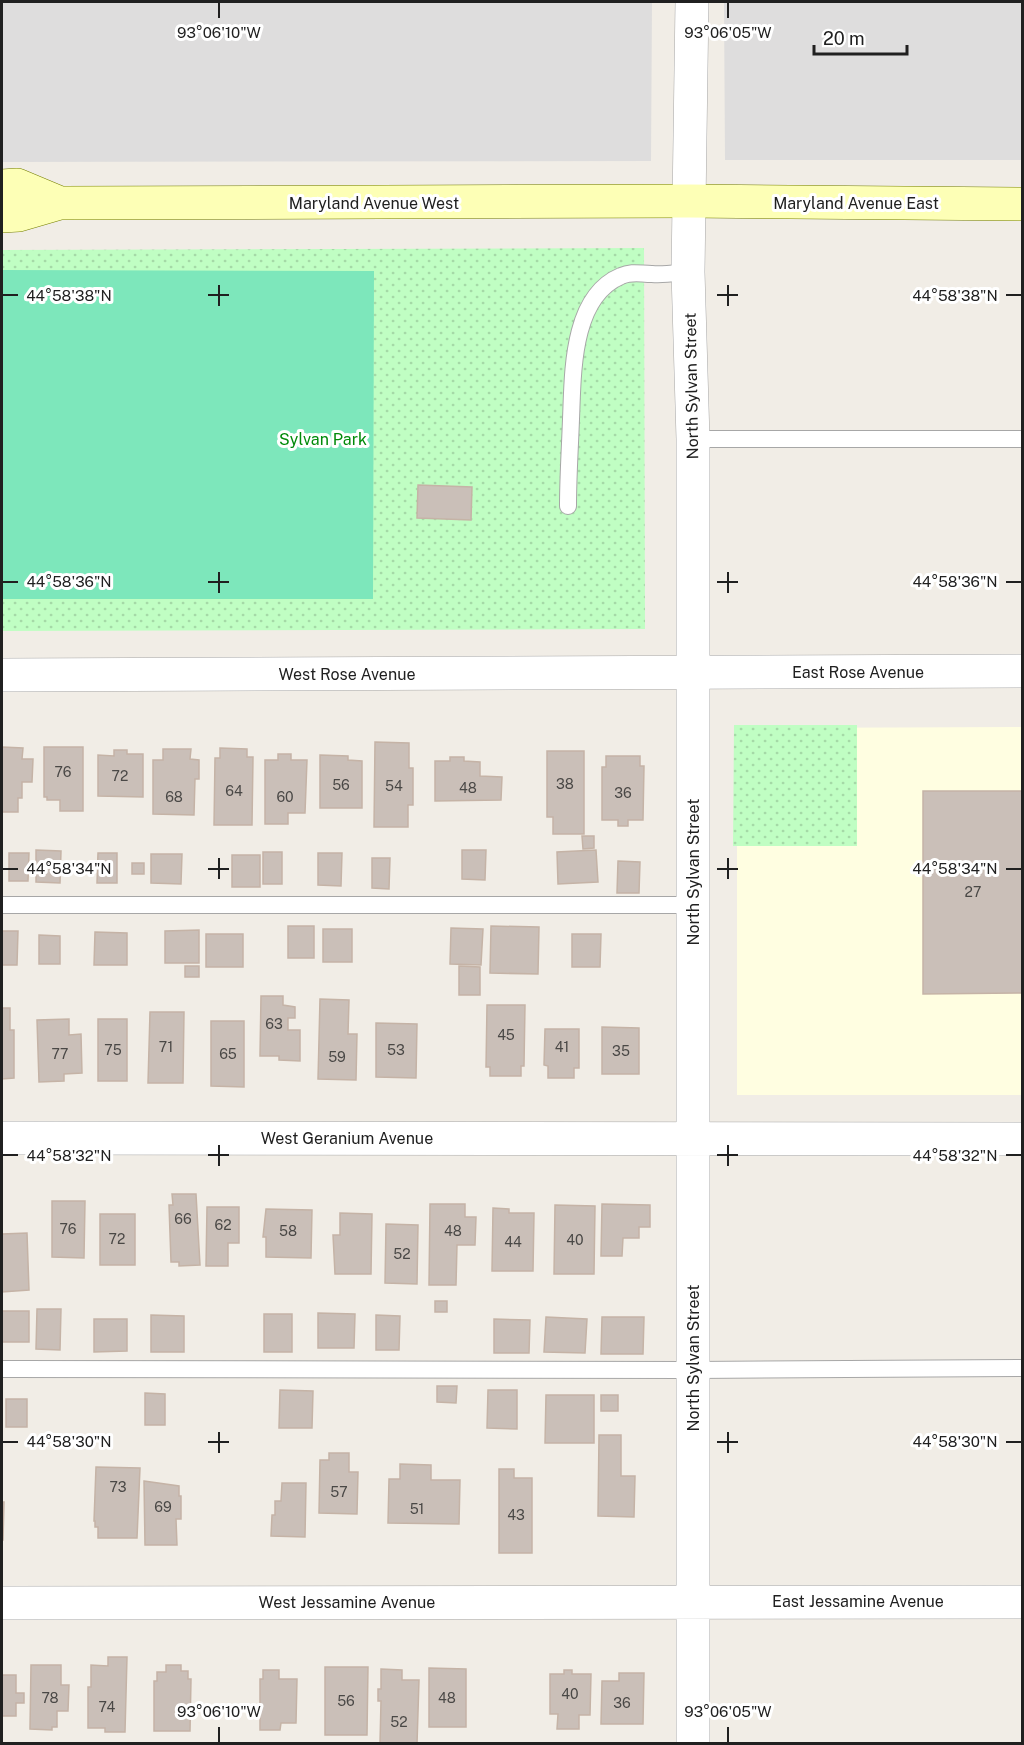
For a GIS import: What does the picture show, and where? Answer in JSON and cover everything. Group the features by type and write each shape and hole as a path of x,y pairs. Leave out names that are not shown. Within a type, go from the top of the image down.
{"main road":[{"name":"Maryland Avenue West","path":"2,186 17,185 60,202"},
{"name":"Maryland Avenue West","path":"2,216 19,215 60,202 689,201"},
{"name":"Maryland Avenue East","path":"689,201 1023,204"}],"street":[{"name":"North Sylvan Street","path":"692,2 688,272 693,439 693,1743"},
{"name":"East Rose Avenue","path":"693,673 1023,672"},
{"name":"West Rose Avenue","path":"2,675 693,673"},
{"name":"West Geranium Avenue","path":"2,1138 1023,1139"},
{"name":"East Jessamine Avenue","path":"693,1601 1023,1602"},
{"name":"West Jessamine Avenue","path":"2,1603 693,1601"}],"lane":[{"path":"568,506 576,349 590,304 599,291 621,276 634,272 652,274 688,272"},
{"path":"693,439 1023,439"},
{"path":"2,905 693,905"},
{"path":"2,1369 1023,1368"}],"shaded area":[{"path":"2,2 652,2 651,161 2,162"},
{"path":"724,2 1022,2 1022,160 725,160"},
{"path":"1022,727 1022,1095 737,1095 737,728"}],"green space":[{"name":"Sylvan Park","path":"644,248 645,629 2,631 2,250"},
{"path":"2,270 374,271 373,599 2,599"},
{"path":"734,725 857,725 857,846 733,846"}],"building":[{"path":"418,485 472,487 471,520 417,518"},
{"path":"375,742 409,743 409,768 413,768 413,805 408,805 408,827 374,827"},
{"path":"2,747 23,748 22,759 33,759 32,782 22,782 22,798 18,798 18,812 2,812"},
{"path":"44,747 83,747 83,811 60,811 60,800 47,800 47,797 44,797"},
{"path":"220,748 247,749 247,757 253,757 252,825 214,825 215,758 220,758"},
{"path":"163,749 191,749 190,759 199,760 199,779 195,779 194,815 153,814 153,760 163,760"},
{"path":"114,750 127,750 127,754 143,754 143,797 98,796 98,755 114,756"},
{"path":"547,751 584,751 584,834 553,834 553,817 547,817"},
{"path":"278,754 291,754 291,760 307,760 305,813 288,813 288,824 265,824 265,760 278,760"},
{"path":"320,755 348,756 348,760 362,761 362,808 320,808"},
{"path":"606,756 640,756 640,766 644,766 643,820 628,820 628,826 618,826 618,820 602,820 602,767 606,767"},
{"path":"450,757 464,757 464,761 480,762 480,776 502,777 501,800 435,801 435,761 450,761"},
{"path":"923,791 1022,791 1022,993 923,994"},
{"path":"582,836 594,836 594,848 583,849"},
{"path":"36,850 61,851 60,883 36,882"},
{"path":"462,850 486,850 485,880 462,879"},
{"path":"596,850 598,882 558,884 557,852"},
{"path":"263,852 282,852 282,884 263,884"},
{"path":"9,853 29,853 28,881 9,881"},
{"path":"98,853 117,853 117,883 97,883"},
{"path":"318,853 342,853 341,886 318,885"},
{"path":"151,854 182,854 181,884 151,883"},
{"path":"232,855 260,855 260,887 232,887"},
{"path":"372,858 390,858 389,889 372,888"},
{"path":"618,861 640,862 639,893 617,893"},
{"path":"132,863 144,863 144,874 132,874"},
{"path":"288,926 314,926 314,958 288,958"},
{"path":"491,926 539,927 538,974 490,973"},
{"path":"451,928 483,929 481,965 450,964"},
{"path":"323,929 352,929 352,962 323,962"},
{"path":"199,930 199,963 165,963 165,931"},
{"path":"2,931 18,931 17,965 2,965"},
{"path":"95,932 127,933 127,965 94,965"},
{"path":"206,934 243,934 243,967 206,967"},
{"path":"572,934 601,934 600,967 572,967"},
{"path":"39,935 60,936 60,964 39,964"},
{"path":"185,966 199,966 199,977 185,977"},
{"path":"459,966 480,967 480,995 459,995"},
{"path":"261,996 283,996 283,1005 295,1007 295,1018 288,1018 288,1030 300,1030 300,1061 279,1060 279,1056 260,1056"},
{"path":"320,999 349,1000 348,1034 357,1034 356,1080 318,1079"},
{"path":"487,1005 525,1005 524,1066 521,1066 521,1076 490,1076 490,1067 486,1067"},
{"path":"2,1008 10,1008 10,1030 14,1030 14,1078 2,1079"},
{"path":"150,1012 184,1012 183,1083 148,1083"},
{"path":"69,1019 69,1035 81,1034 82,1073 64,1074 64,1081 39,1082 37,1020"},
{"path":"98,1019 127,1019 127,1081 98,1081"},
{"path":"211,1021 244,1021 244,1087 211,1086"},
{"path":"376,1023 417,1024 416,1078 376,1077"},
{"path":"602,1027 639,1028 639,1074 602,1074"},
{"path":"545,1029 579,1029 579,1068 574,1068 574,1078 548,1078 548,1066 544,1065"},
{"path":"172,1194 196,1194 200,1265 179,1266 179,1262 171,1262 169,1205 173,1205"},
{"path":"52,1201 85,1201 84,1258 52,1257"},
{"path":"430,1204 465,1204 465,1217 476,1217 475,1245 457,1245 456,1285 429,1285"},
{"path":"602,1204 650,1205 650,1227 639,1227 639,1238 623,1238 622,1256 601,1256"},
{"path":"555,1205 595,1206 594,1274 554,1274"},
{"path":"207,1207 239,1207 239,1243 228,1243 228,1266 206,1266"},
{"path":"493,1208 509,1209 509,1213 534,1213 533,1271 492,1271"},
{"path":"266,1209 312,1210 311,1258 266,1257 266,1237 263,1237"},
{"path":"340,1213 372,1214 371,1274 335,1274 333,1235 340,1235"},
{"path":"100,1214 135,1214 135,1265 100,1265"},
{"path":"386,1224 418,1225 417,1284 385,1283"},
{"path":"27,1233 29,1290 2,1292 2,1234"},
{"path":"435,1301 447,1301 447,1312 435,1312"},
{"path":"37,1309 61,1309 60,1350 36,1349"},
{"path":"2,1311 29,1311 29,1342 2,1342"},
{"path":"318,1313 355,1314 354,1348 318,1348"},
{"path":"264,1314 292,1314 292,1352 264,1352"},
{"path":"151,1315 184,1316 184,1352 151,1352"},
{"path":"376,1315 400,1316 399,1350 376,1350"},
{"path":"546,1317 587,1319 585,1353 544,1352"},
{"path":"602,1317 644,1317 643,1354 601,1354"},
{"path":"94,1319 127,1319 127,1351 94,1352"},
{"path":"494,1319 530,1320 529,1353 494,1353"},
{"path":"437,1386 457,1386 456,1403 437,1402"},
{"path":"280,1390 313,1391 312,1428 279,1428"},
{"path":"488,1390 517,1390 517,1429 487,1428"},
{"path":"145,1393 165,1394 165,1425 145,1425"},
{"path":"546,1395 594,1395 594,1443 545,1443"},
{"path":"601,1395 618,1395 618,1411 601,1411"},
{"path":"6,1399 27,1399 27,1427 6,1427"},
{"path":"599,1435 621,1435 621,1476 635,1476 634,1517 598,1516"},
{"path":"329,1453 349,1453 349,1472 358,1472 357,1514 319,1513 320,1460 329,1460"},
{"path":"400,1464 431,1465 431,1480 460,1480 459,1524 388,1523 389,1479 400,1479"},
{"path":"96,1467 140,1468 137,1538 98,1538 98,1527 95,1527 94,1521"},
{"path":"499,1469 514,1469 514,1478 532,1478 532,1553 499,1553"},
{"path":"144,1481 179,1486 181,1519 176,1519 177,1545 145,1545"},
{"path":"282,1483 306,1483 305,1537 271,1536 272,1515 275,1515 275,1501 281,1501"},
{"path":"2,1502 4,1502 3,1540 2,1540"},
{"path":"108,1657 127,1657 125,1732 105,1732 105,1728 88,1728 88,1687 91,1687 91,1665 108,1666"},
{"path":"31,1665 61,1665 61,1685 69,1685 68,1711 57,1711 57,1727 52,1727 52,1730 30,1729"},
{"path":"166,1665 181,1665 181,1671 188,1671 188,1679 191,1679 190,1731 154,1731 154,1681 157,1681 157,1672 166,1672"},
{"path":"325,1667 368,1667 367,1735 325,1735"},
{"path":"429,1668 466,1669 466,1727 429,1727"},
{"path":"381,1669 402,1670 402,1680 419,1680 417,1744 380,1744 381,1701 378,1701 378,1689 381,1689"},
{"path":"263,1670 279,1670 279,1679 297,1679 296,1723 281,1723 280,1730 260,1730 260,1679 263,1679"},
{"path":"564,1670 572,1670 572,1674 591,1674 590,1715 579,1715 579,1729 557,1729 558,1714 550,1714 550,1674 564,1674"},
{"path":"619,1673 644,1673 643,1724 601,1724 602,1681 619,1681"},
{"path":"2,1675 16,1675 16,1693 24,1693 24,1703 16,1703 16,1716 2,1716"}]}
